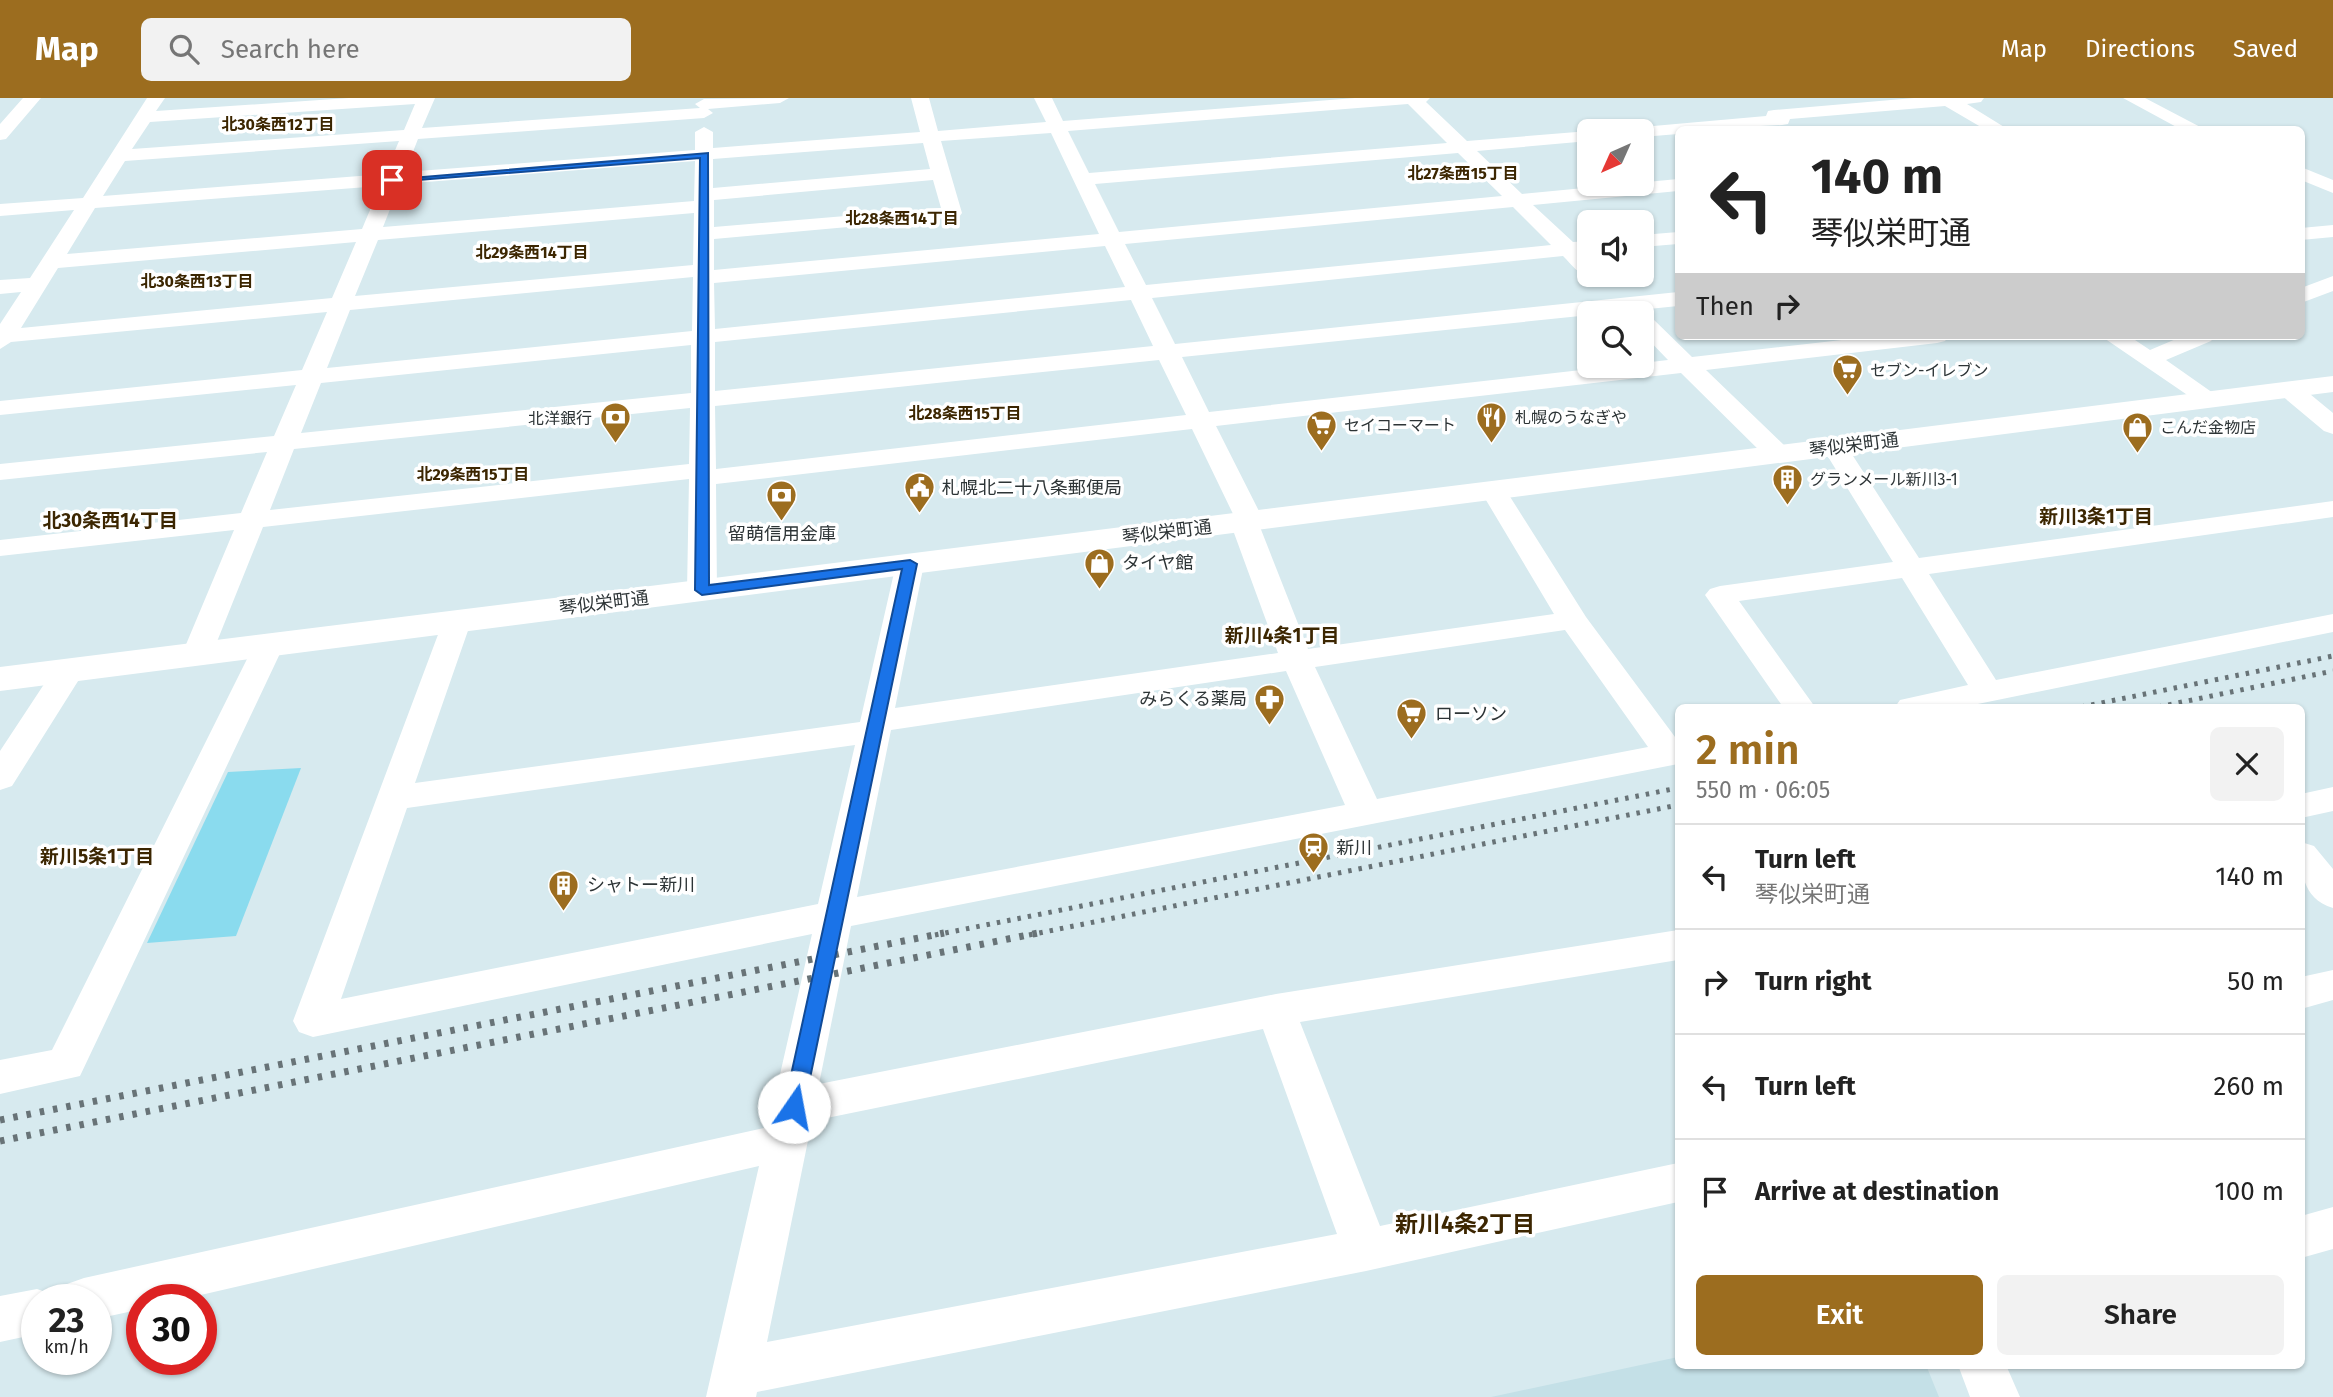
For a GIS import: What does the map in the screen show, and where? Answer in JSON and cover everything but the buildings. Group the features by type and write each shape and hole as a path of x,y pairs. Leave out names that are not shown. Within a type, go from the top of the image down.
{"main road":[{"name":"琴似栄町通","path":"0,679 2333,384"}],"street":[{"path":"0,135 32,98"},
{"path":"2,339 156,98"},
{"path":"144,117 426,98 197,654"},
{"path":"118,156 411,134 780,98"},
{"path":"704,234 952,213 920,98"},
{"path":"1043,98 1201,421 1247,522 1296,659 1367,814"},
{"path":"1169,98 1182,117"},
{"path":"1412,98 1517,200 1577,247"},
{"path":"0,210 1182,117 1291,103 1421,98"},
{"path":"1719,126 1784,121 1946,99 1975,98"},
{"path":"2132,98 2189,126"},
{"path":"1946,99 1993,126"},
{"path":"1757,104 1784,121"},
{"path":"702,590 704,105"},
{"path":"1654,131 1675,129"},
{"path":"1083,179 1577,137"},
{"path":"51,262 369,235 940,174"},
{"path":"2,339 342,303 704,274 1675,185"},
{"path":"2305,234 2333,231"},
{"path":"1654,241 1675,238"},
{"path":"0,408 1577,248"},
{"path":"2305,294 2333,283"},
{"path":"0,287 37,284"},
{"path":"1606,287 1621,301"},
{"path":"1654,306 1675,300"},
{"path":"0,472 1168,353 1577,318"},
{"path":"1654,334 1778,454"},
{"path":"0,548 1201,421 1902,340"},
{"path":"2119,340 2211,400"},
{"path":"2148,359 2193,340"},
{"path":"2290,390 2333,426"},
{"path":"1835,447 1988,692"},
{"path":"456,622 313,1021 836,915 1674,754 1573,620 1493,490"},
{"path":"1797,704 1720,595 2333,509"},
{"path":"910,564 734,1385 1675,1184"},
{"path":"395,798 1296,659 1573,620"},
{"path":"1926,704 2333,623"},
{"path":"0,1077 65,1064 270,645"},
{"path":"0,778 69,670"},
{"path":"2305,805 2333,799"},
{"path":"2305,860 2333,894"},
{"path":"112,1293 790,1124 1276,1010 1673,956"},
{"path":"2305,992 2333,985"},
{"path":"1276,1010 1366,1250"},
{"path":"2305,1236 2333,1228"},
{"path":"0,1319 21,1314"},
{"path":"1984,1369 1995,1397"}],"shaded area":[{"path":"301,768 236,936 147,943 228,772"},
{"path":"1675,1358 1675,1369 1928,1369 1939,1397 1491,1397"}],"railway":[{"path":"2096,704 2333,656"},
{"path":"2173,704 2333,671"},
{"path":"935,935 1675,789"},
{"path":"1029,935 1675,806"},
{"path":"0,1120 944,933"},
{"path":"0,1141 1038,933"}],"place":[{"name":"セブン-イレブン","path":"1847,397"},
{"name":"札幌のうなぎや","path":"1492,444"},
{"name":"北洋銀行","path":"615,445"},
{"name":"セイコーマート","path":"1321,452"},
{"name":"こんだ金物店","path":"2137,454"},
{"name":"グランメール新川3-1","path":"1787,506"},
{"name":"札幌北二十八条郵便局","path":"919,515"},
{"name":"留萌信用金庫","path":"782,523"},
{"name":"タイヤ館","path":"1099,590"},
{"name":"みらくる薬局","path":"1270,726"},
{"name":"ローソン","path":"1412,741"},
{"name":"新川","path":"1313,875"},
{"name":"シャトー新川","path":"564,912"}],"district":[{"name":"北30条西12丁目","path":"278,124"},
{"name":"北27条西15丁目","path":"1463,173"},
{"name":"北28条西14丁目","path":"902,218"},
{"name":"北29条西14丁目","path":"532,252"},
{"name":"北30条西13丁目","path":"197,281"},
{"name":"北28条西15丁目","path":"965,413"},
{"name":"北29条西15丁目","path":"473,474"},
{"name":"新川3条1丁目","path":"2096,516"},
{"name":"北30条西14丁目","path":"110,520"},
{"name":"新川4条1丁目","path":"1282,635"},
{"name":"新川5条1丁目","path":"97,856"},
{"name":"新川4条2丁目","path":"1465,1224"}],"route":[{"path":"392,180 704,155 702,590 910,564 794,1107"}]}
